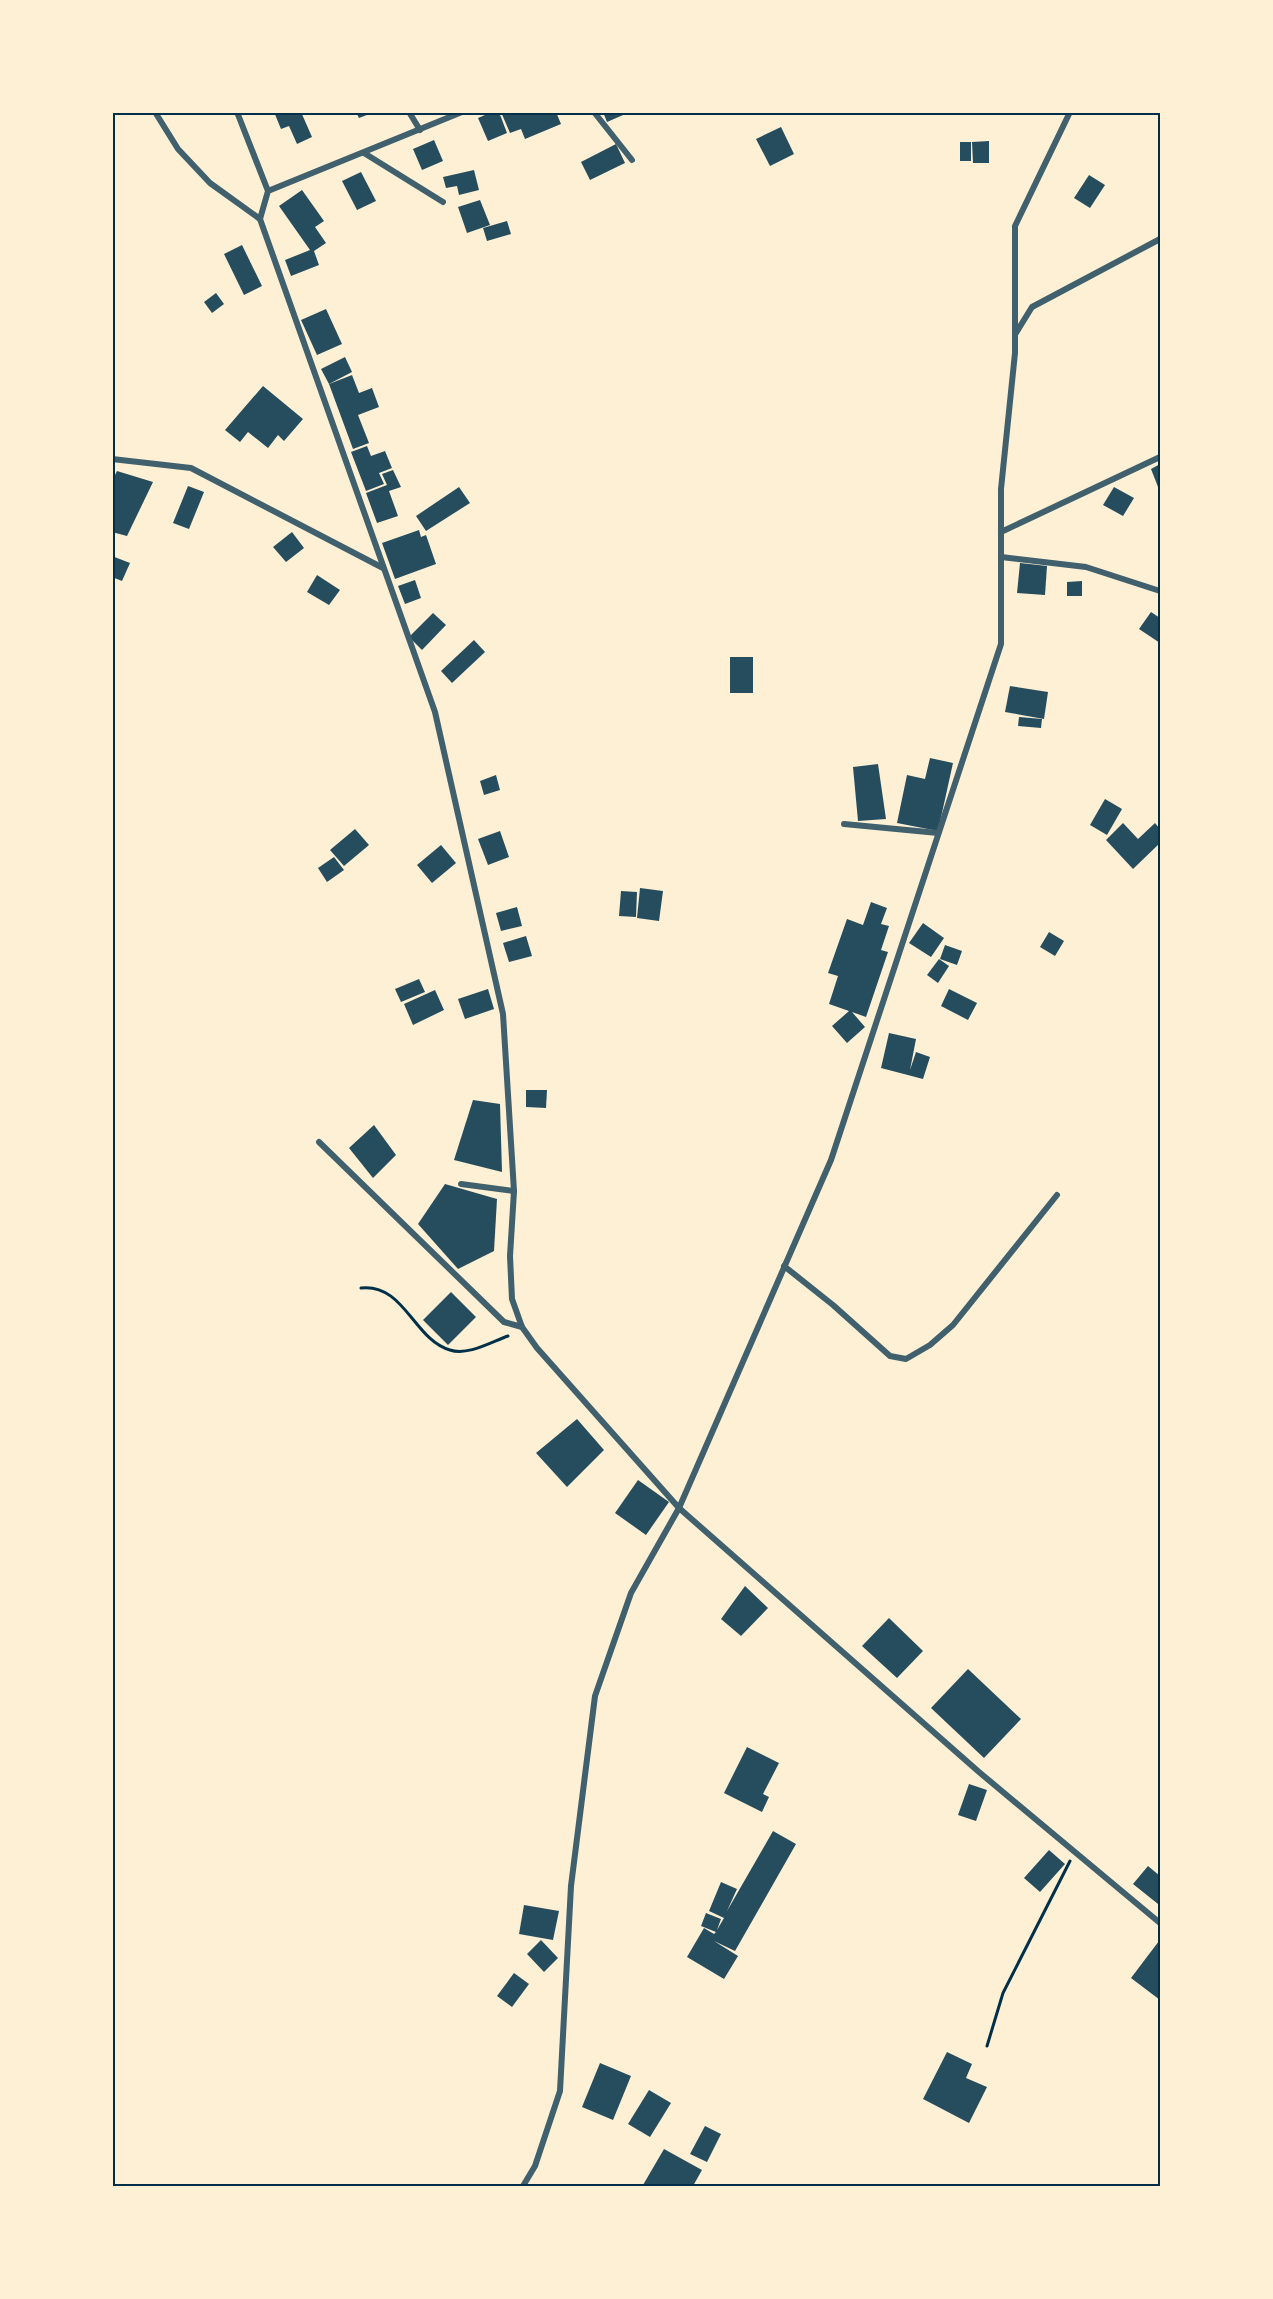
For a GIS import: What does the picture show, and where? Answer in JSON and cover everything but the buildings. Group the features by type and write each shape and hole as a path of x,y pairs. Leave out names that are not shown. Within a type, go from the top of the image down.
{"street":[{"path":"155,112 178,149 210,183 260,219 435,711 503,1014 514,1191 510,1256 512,1299 522,1327 537,1348 679,1508 979,1772 1161,1923"},
{"path":"237,112 268,191 260,219"},
{"path":"409,112 420,130"},
{"path":"268,191 462,112"},
{"path":"594,112 632,160"},
{"path":"524,2187 535,2166 560,2091 571,1886 595,1696 631,1593 679,1508 831,1160 1001,644 1001,489 1015,335 1015,226 1070,112"},
{"path":"364,153 443,201"},
{"path":"1015,335 1032,307 1161,240"},
{"path":"1001,532 1161,457"},
{"path":"112,459 190,468 384,568"},
{"path":"1001,556 1086,567 1161,591"},
{"path":"844,824 938,833"},
{"path":"319,1142 504,1322 522,1327"},
{"path":"460,1184 514,1191"},
{"path":"784,1266 833,1305 890,1356 906,1359 930,1345 953,1325 1057,1196"}],"path":[{"path":"361,1288 368,1287 384,1292 406,1309 430,1339 450,1350 470,1350 513,1334 522,1327"},
{"path":"987,2046 1004,1993 1074,1851"}]}
